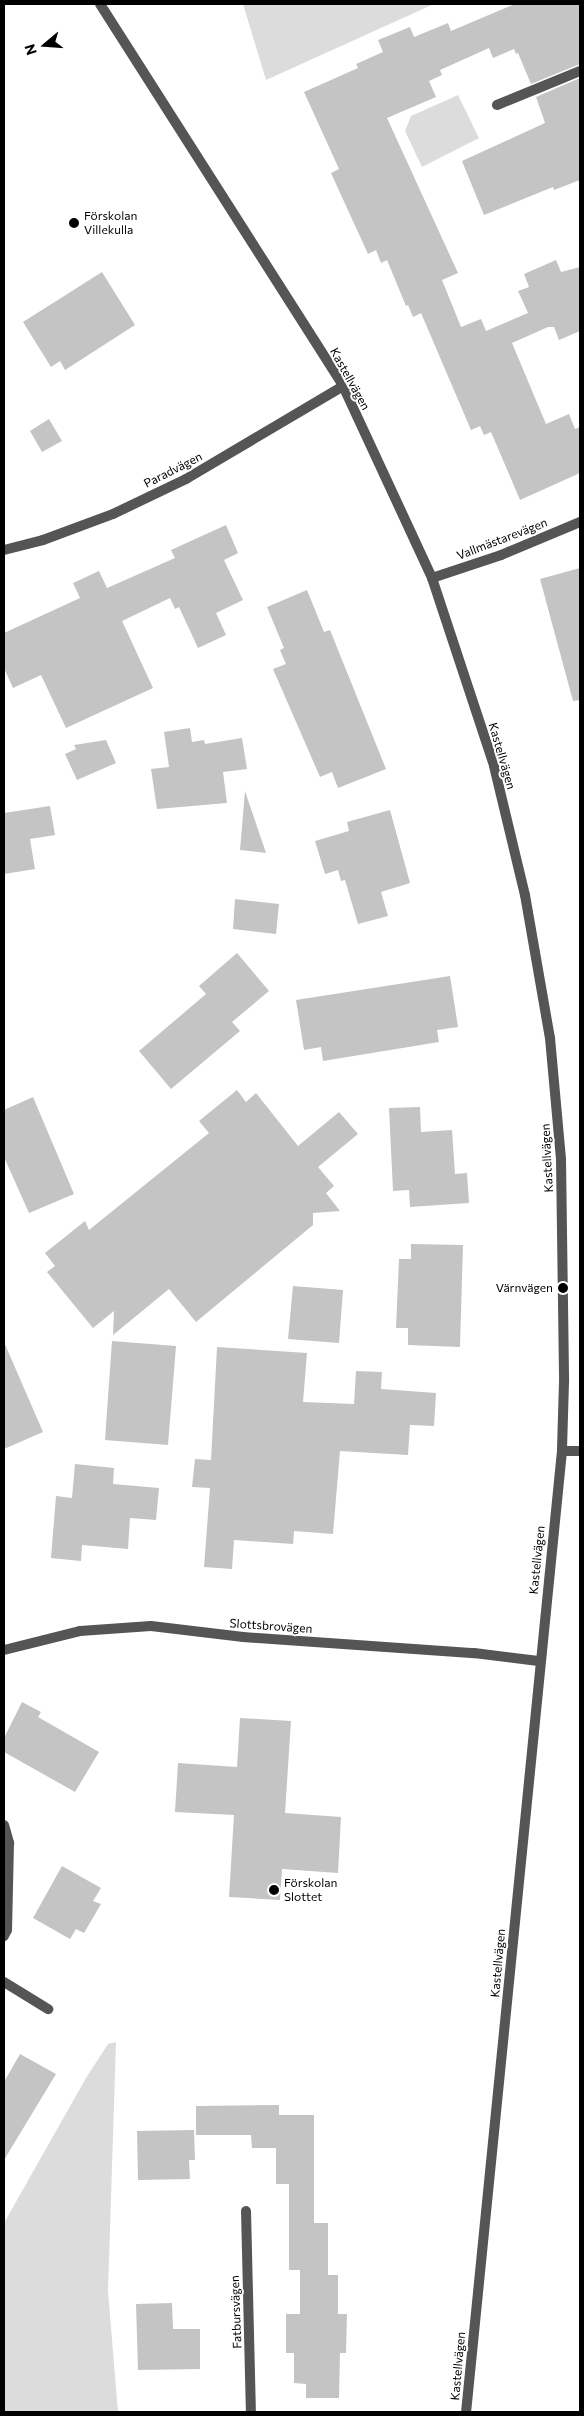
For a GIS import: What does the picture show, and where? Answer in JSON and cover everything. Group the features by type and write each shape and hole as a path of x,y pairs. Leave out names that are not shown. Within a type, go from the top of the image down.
{"street":[{"name":"Kastellvägen","path":"100,4 342,386 432,578 494,766 525,895 550,1038 561,1160 564,1382 562,1451 538,1661 466,2412"},
{"path":"497,105 580,71"},
{"name":"Paradvägen","path":"4,550 43,540 114,514 178,483 282,424 342,386"},
{"name":"Vallmästarevägen","path":"432,578 501,555 580,522"},
{"path":"562,1451 580,1451"},
{"name":"Slottsbrovägen","path":"4,1650 80,1631 151,1626 243,1637 474,1653 538,1661"},
{"path":"4,1825 9,1843 7,1930 4,1936"},
{"path":"4,1982 48,2009"},
{"name":"Fatbursvägen","path":"246,2211 251,2412"}],"shaded area":[{"path":"243,4 434,4 266,80"},
{"path":"458,95 479,138 422,167 405,131 411,116"},
{"path":"116,2042 108,2291 118,2412 4,2412 4,2223 86,2078 108,2044"}],"building":[{"path":"515,4 580,4 580,64 531,84 518,53 516,54 514,49 493,58 489,48 440,70 442,75 429,81 436,97 387,118 458,273 442,280 461,327 481,319 486,331 528,313 518,291 529,287 524,274 556,260 561,272 580,267 580,331 559,340 554,327 548,327 512,343 546,424 569,414 575,429 580,427 580,473 520,500 491,432 484,435 480,426 471,430 421,313 413,317 408,305 406,306 387,260 381,263 376,250 368,254 331,173 339,169 304,92 358,68 356,64 383,52 378,40 410,27 414,37 448,23 451,31"},
{"path":"580,78 580,180 554,190 553,187 484,215 462,161 545,123 536,97"},
{"path":"102,272 135,325 65,370 60,361 51,367 23,322"},
{"path":"49,419 62,441 42,452 30,431"},
{"path":"226,525 238,553 224,560 243,600 216,613 226,635 198,648 179,607 175,609 170,598 122,621 153,688 66,728 41,675 13,688 4,668 4,633 80,598 73,583 99,571 107,588 175,558 171,550"},
{"path":"580,568 580,700 573,701 540,579"},
{"path":"307,590 324,632 330,630 386,769 338,788 332,772 320,777 273,669 286,664 280,650 284,648 267,607"},
{"path":"190,728 192,742 204,740 205,744 242,738 247,769 223,772 227,803 157,809 151,769 169,767 164,732"},
{"path":"106,740 116,763 77,780 65,754 76,749 74,745"},
{"path":"245,791 266,853 240,850"},
{"path":"50,806 55,835 30,839 35,869 4,874 4,813"},
{"path":"390,810 410,883 381,892 388,916 358,924 345,880 341,881 338,870 325,874 315,841 349,831 347,822"},
{"path":"235,899 279,904 276,934 233,929"},
{"path":"237,953 269,991 232,1022 240,1031 171,1089 139,1051 206,994 199,986"},
{"path":"450,976 458,1027 437,1030 439,1042 323,1061 321,1047 304,1050 296,1000"},
{"path":"237,1090 246,1102 256,1093 298,1146 339,1112 358,1134 318,1167 334,1186 326,1193 340,1211 313,1213 313,1225 196,1322 169,1289 113,1335 114,1311 93,1328 47,1272 55,1266 45,1253 85,1221 89,1230 209,1133 199,1121"},
{"path":"33,1097 74,1194 29,1213 4,1157 4,1110"},
{"path":"420,1107 421,1132 452,1130 455,1174 467,1173 469,1203 410,1207 409,1190 393,1191 389,1108"},
{"path":"411,1244 463,1245 460,1347 408,1345 408,1328 396,1328 399,1259 411,1259"},
{"path":"293,1286 343,1290 339,1343 288,1339"},
{"path":"112,1341 176,1346 168,1445 105,1440"},
{"path":"4,1342 43,1432 4,1449"},
{"path":"217,1347 307,1353 303,1402 354,1404 356,1371 382,1372 381,1389 436,1393 434,1426 410,1425 408,1455 340,1451 333,1534 294,1531 293,1544 234,1540 232,1569 204,1567 210,1488 192,1487 195,1459 211,1460"},
{"path":"75,1464 114,1468 113,1484 159,1488 156,1520 130,1518 128,1549 82,1545 81,1561 51,1558 56,1496 72,1498"},
{"path":"22,1702 41,1712 38,1717 99,1752 75,1792 4,1752 4,1738"},
{"path":"240,1718 291,1721 285,1813 341,1817 338,1873 282,1869 280,1900 229,1897 234,1815 175,1812 178,1763 237,1767"},
{"path":"62,1866 101,1888 93,1901 101,1904 84,1933 76,1929 70,1939 33,1918"},
{"path":"20,2054 56,2074 4,2160 4,2082"},
{"path":"279,2105 279,2115 314,2115 314,2223 328,2223 328,2275 338,2275 338,2314 347,2314 346,2353 340,2353 339,2398 306,2398 306,2384 294,2383 294,2353 286,2353 286,2314 300,2314 300,2270 289,2270 289,2184 276,2184 276,2148 252,2148 251,2135 196,2135 196,2106"},
{"path":"194,2130 195,2160 189,2160 190,2179 138,2180 137,2131"},
{"path":"172,2303 173,2329 200,2329 200,2369 138,2370 136,2304"}],"place":[{"name":"Förskolan Villekulla","path":"74,223"},
{"name":"Värnvägen","path":"563,1288"},
{"name":"Förskolan Slottet","path":"274,1890"}]}
